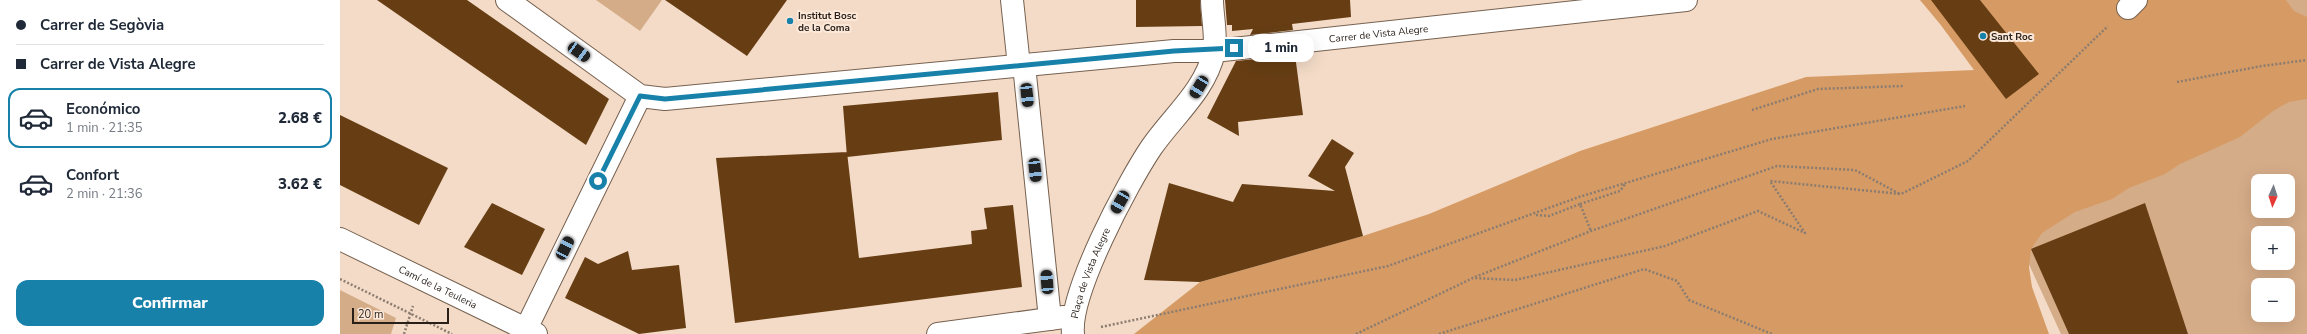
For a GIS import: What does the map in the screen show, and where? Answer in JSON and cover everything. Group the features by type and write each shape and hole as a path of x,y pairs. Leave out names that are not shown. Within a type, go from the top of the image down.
{"street":[{"path":"507,0 640,96 531,332"},
{"path":"1012,0 1022,66 1050,319"},
{"path":"1212,0 1214,51"},
{"name":"Carrer de Vista Alegre","path":"640,96 665,99 1174,51 1214,51 1632,3 1686,0"},
{"name":"Plaça de Vista Alegre","path":"1073,325 1105,230 1151,148 1193,96 1205,77 1214,51"},
{"name":"Camí de la Teuleria","path":"340,239 531,332"},
{"path":"938,334 1050,319 1073,325"}],"path":[{"path":"1473,278 1515,280 1665,246 1758,211 1805,233 1770,181 1901,194 1968,161 2132,4"},
{"path":"2177,82 2262,66 2307,60"},
{"path":"1752,110 1818,89 1903,86"},
{"path":"1103,326 1388,266 1534,215 1580,197 1772,138 1964,106"},
{"path":"1356,334 1473,278 1591,231 1777,166 1855,170 1901,194"},
{"path":"1534,215 1549,216 1580,204 1620,192 1626,183"},
{"path":"1580,204 1591,231"},
{"path":"1438,334 1644,269 1677,281 1689,300 1772,334"},
{"path":"340,279 452,334"},
{"path":"404,334 414,300"}],"shaded area":[{"path":"596,0 662,0 640,31"},
{"path":"1920,0 2286,0 2294,11 2307,17 2307,99 2289,102 2273,111 2240,137 2180,164 2165,174 2129,188 2112,199 2075,212 2042,233 2031,249 2029,267 2032,287 2049,334 1134,334 1200,282 1363,236 1429,214 1580,151 1806,77 1974,70"},
{"path":"2186,0 2307,0 2307,334 2061,334 1987,173"},
{"path":"340,290 396,318 391,334 340,334"}],"building":[{"path":"377,0 467,0 609,99 586,145"},
{"path":"665,0 787,0 747,56"},
{"path":"1136,0 1200,0 1202,26 1136,27"},
{"path":"1225,0 1350,0 1351,17 1292,24 1293,30 1250,35 1253,29 1232,31 1232,25 1227,25"},
{"name":"Sant Roc","path":"1931,0 1980,0 2039,74 2006,99"},
{"path":"1295,55 1303,115 1238,122 1239,136 1207,118 1236,61"},
{"path":"998,92 1002,140 847,157 843,106"},
{"path":"340,115 448,168 419,225 340,185"},
{"path":"1332,139 1354,153 1345,167 1363,236 1200,282 1144,280 1169,183 1233,202 1242,184 1335,191 1308,176"},
{"path":"847,152 859,258 972,244 971,231 987,229 984,208 1013,205 1022,287 735,323 716,158"},
{"path":"492,203 545,229 522,275 464,247"},
{"path":"2145,203 2188,334 2069,334 2031,249"},
{"path":"628,251 632,270 679,265 686,328 639,334 565,298 585,257 598,264"}],"place":[{"name":"Institut Bosc de la Coma","path":"790,21"},
{"name":"Sant Roc","path":"1983,36"}],"route":[{"path":"598,181 640,96 653,99 665,99 1174,51 1214,51 1234,48"}]}
